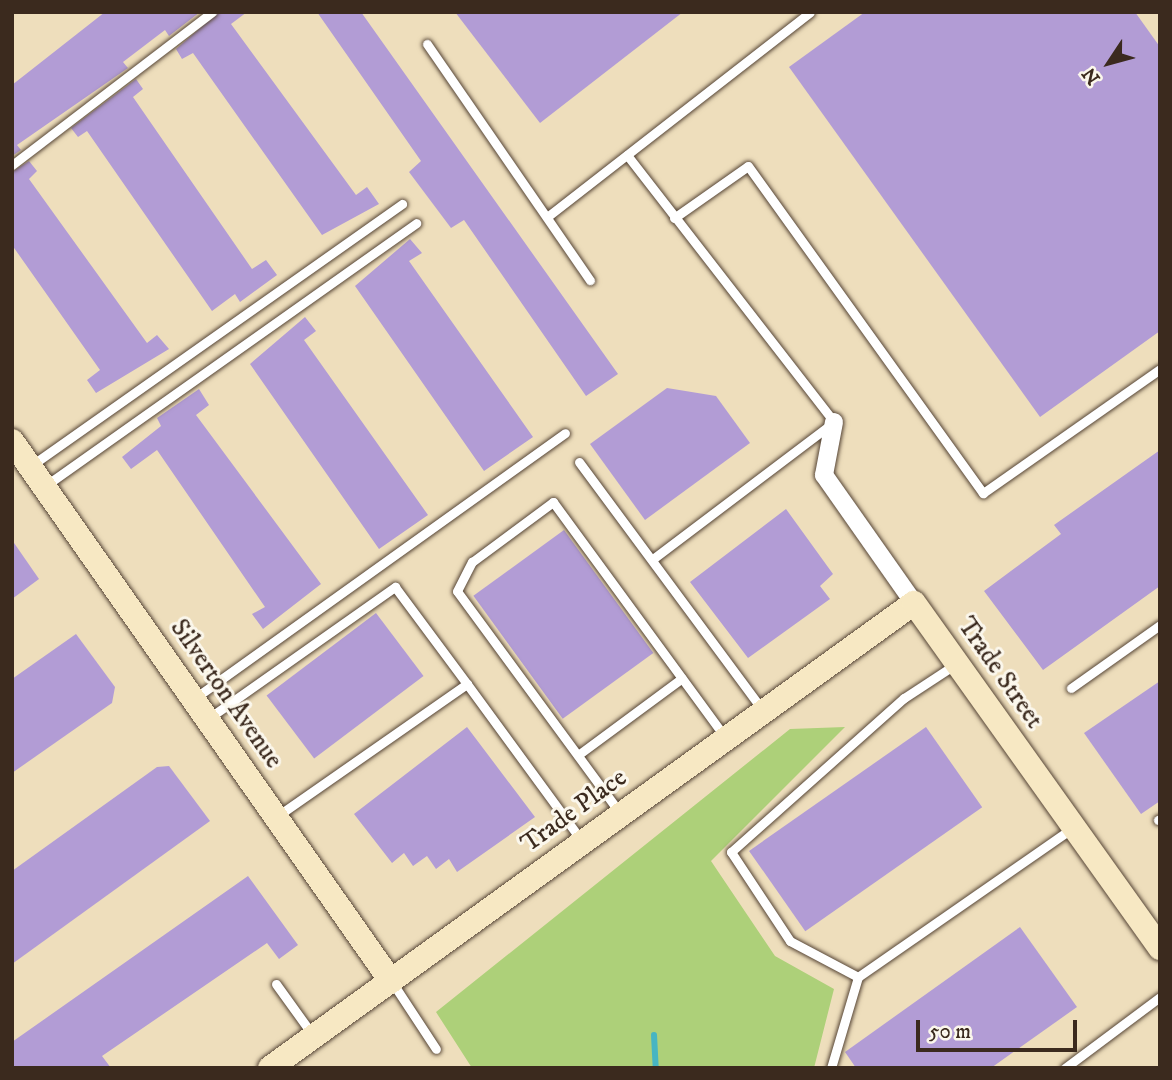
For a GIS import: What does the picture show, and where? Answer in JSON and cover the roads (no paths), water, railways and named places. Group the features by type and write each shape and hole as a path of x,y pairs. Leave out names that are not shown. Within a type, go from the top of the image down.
{"street":[{"name":"Trade Street","path":"834,422 824,475 1160,948"},
{"name":"Silverton Avenue","path":"12,441 391,981"},
{"name":"Trade Place","path":"270,1068 914,604"}],"lane":[{"path":"12,165 212,12"},
{"path":"547,217 810,12"},
{"path":"427,44 590,280"},
{"path":"627,155 834,422 653,559"},
{"path":"674,218 748,166 983,493 1160,369"},
{"path":"37,476 402,204"},
{"path":"37,476 416,223"},
{"path":"200,709 565,433"},
{"path":"579,462 764,712"},
{"path":"621,814 457,591 472,562 553,502 727,738"},
{"path":"200,709 395,587 583,842"},
{"path":"1071,688 1160,625"},
{"path":"858,977 790,942 731,852 904,698 957,664"},
{"path":"578,755 682,678"},
{"path":"276,817 467,684"},
{"path":"831,1068 858,977 1073,827"},
{"path":"391,981 436,1049"},
{"path":"276,984 313,1036"},
{"path":"1065,1068 1160,997"}],"waterway":[{"path":"654,1035 656,1068"}]}
